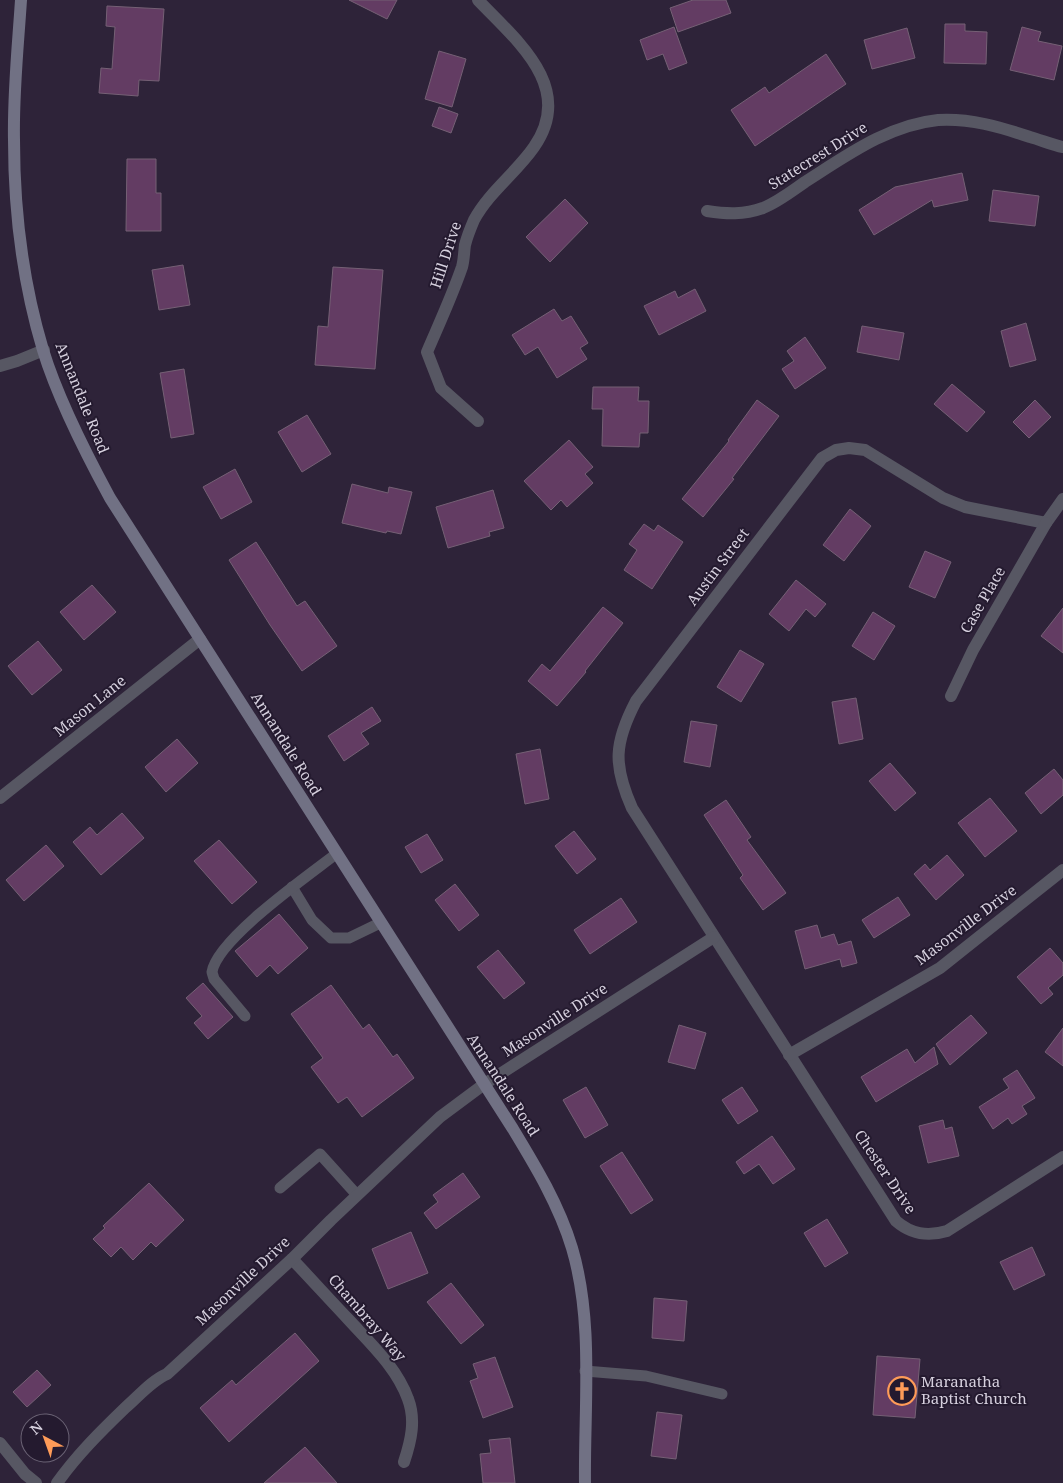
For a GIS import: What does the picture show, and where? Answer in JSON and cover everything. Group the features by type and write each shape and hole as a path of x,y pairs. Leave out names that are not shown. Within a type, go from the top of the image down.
{"main road":[{"name":"Annandale Road","path":"21,0 14,133 16,192 23,259 44,350 65,406 94,468 135,538 539,1172 560,1215 572,1248 581,1289 585,1340 585,1483"}],"street":[{"name":"Hill Drive","path":"478,0 538,68 546,84 549,100 545,126 534,146 485,202 474,221 465,244 463,265 427,352 441,388 478,421"},
{"name":"Statecrest Drive","path":"707,211 744,213 764,208 855,150 884,135 908,126 937,120 962,120 992,125 1063,147"},
{"path":"0,366 44,350"},
{"name":"Austin Street","path":"714,937 632,808 624,792 619,769 620,740 624,723 636,701 822,458 836,450 849,448 865,450 950,501 965,506 1046,523"},
{"path":"1046,523 1063,499"},
{"name":"Case Place","path":"952,696 973,650 1046,523"},
{"name":"Mason Lane","path":"0,798 200,639"},
{"name":"Masonville Drive","path":"789,1055 940,968 1063,870"},
{"path":"714,937 789,1055"},
{"name":"Masonville Drive","path":"57,1483 86,1446 156,1379 167,1374 292,1259 440,1117 483,1084 714,937"},
{"name":"Chester Drive","path":"789,1055 896,1221 905,1228 919,1234 935,1235 947,1232 1063,1157"},
{"name":"Chambray Way","path":"292,1259 380,1353 399,1380 408,1400 412,1418 410,1445 404,1462"},
{"path":"0,1443 25,1474 36,1483"}],"lane":[{"path":"245,1016 214,979 212,972 221,954 248,923 336,854"},
{"path":"292,887 312,920 331,938 349,938 380,923"},
{"path":"280,1188 320,1154 357,1195"},
{"path":"585,1371 646,1376 722,1394"}],"building":[{"path":"349,0 397,0 387,19"},
{"path":"693,0 726,0 731,13 678,32 670,8"},
{"path":"107,6 164,9 159,81 139,80 138,96 99,93 101,68 112,69 115,27 106,26"},
{"path":"945,24 965,24 965,31 987,32 986,64 944,63"},
{"path":"674,27 687,63 669,70 663,54 647,60 640,40"},
{"path":"1022,27 1041,32 1038,41 1062,46 1054,80 1010,70"},
{"path":"907,28 915,58 872,69 864,40"},
{"path":"439,51 466,59 452,107 425,99"},
{"path":"826,54 846,84 755,146 731,110 765,87 769,93"},
{"path":"439,107 458,114 451,133 432,126"},
{"path":"127,159 156,159 156,193 161,193 161,231 126,231"},
{"path":"962,173 968,200 934,207 932,200 874,235 859,210 895,187"},
{"path":"993,190 1039,196 1035,226 989,221"},
{"path":"565,199 588,223 550,262 526,237"},
{"path":"183,265 190,305 159,310 152,270"},
{"path":"333,267 383,270 375,369 315,365 318,326 328,327"},
{"path":"695,289 706,311 659,335 644,306 675,291 678,298"},
{"path":"554,309 562,321 571,316 588,343 580,348 587,359 557,378 538,347 525,355 512,335"},
{"path":"1026,323 1036,360 1010,367 1001,331"},
{"path":"862,326 904,333 899,360 857,352"},
{"path":"805,337 826,368 795,389 782,369 794,361 787,351"},
{"path":"184,369 194,434 171,438 160,373"},
{"path":"952,384 985,412 967,432 934,404"},
{"path":"593,387 639,387 638,401 649,401 648,433 640,433 639,447 602,446 603,409 592,409"},
{"path":"757,400 779,416 732,478 734,479 703,517 682,499 729,441"},
{"path":"1035,400 1051,417 1029,438 1013,422"},
{"path":"307,415 331,454 302,472 278,432"},
{"path":"569,440 593,467 585,474 593,483 567,507 561,500 551,510 524,481"},
{"path":"235,469 252,502 221,519 203,487"},
{"path":"352,484 388,493 389,487 412,492 401,534 387,531 386,533 342,523"},
{"path":"493,490 504,528 489,532 490,536 448,548 436,507"},
{"path":"850,509 871,526 844,561 823,545"},
{"path":"644,524 654,531 658,525 683,542 652,589 624,570 637,550 629,544"},
{"path":"256,542 297,606 305,601 337,646 302,671 229,560"},
{"path":"925,551 951,562 935,598 909,587"},
{"path":"796,580 826,604 815,617 806,609 789,631 769,614"},
{"path":"92,585 116,612 84,640 60,612"},
{"path":"603,607 623,623 586,672 557,706 528,681 542,664 550,671"},
{"path":"1063,608 1063,653 1041,636"},
{"path":"873,612 895,626 874,660 852,646"},
{"path":"38,641 62,670 32,695 8,666"},
{"path":"740,650 764,664 741,702 717,687"},
{"path":"856,698 863,739 839,744 832,702"},
{"path":"372,707 381,721 361,733 369,744 344,761 328,736"},
{"path":"691,721 717,725 710,767 684,762"},
{"path":"177,739 198,763 166,792 145,767"},
{"path":"540,749 549,799 525,804 516,754"},
{"path":"890,763 916,793 895,811 869,781"},
{"path":"1054,769 1063,780 1063,795 1041,814 1025,793"},
{"path":"990,798 1017,831 985,857 958,823"},
{"path":"726,800 751,837 747,840 786,893 763,910 740,878 743,875 704,815"},
{"path":"122,813 144,838 101,875 73,842 90,827 97,835"},
{"path":"574,831 596,859 577,874 555,846"},
{"path":"427,834 443,860 421,873 405,847"},
{"path":"219,840 257,882 232,904 194,861"},
{"path":"46,845 64,866 24,901 6,880"},
{"path":"947,855 964,875 936,900 914,874 925,864 930,870"},
{"path":"455,884 479,915 459,931 435,900"},
{"path":"898,897 910,915 874,938 862,920"},
{"path":"621,898 637,922 590,954 574,930"},
{"path":"279,914 308,948 278,974 270,965 257,977 235,951"},
{"path":"817,925 821,938 834,934 838,945 851,941 857,963 842,967 840,959 805,969 795,931"},
{"path":"1050,948 1063,963 1063,975 1048,988 1053,994 1041,1004 1017,977"},
{"path":"498,950 525,983 504,999 477,967"},
{"path":"203,983 233,1017 208,1039 194,1023 202,1016 186,998"},
{"path":"331,985 363,1029 369,1024 393,1057 397,1054 414,1078 362,1117 347,1097 338,1103 311,1067 323,1058 291,1014"},
{"path":"971,1015 987,1033 950,1065 936,1044"},
{"path":"679,1025 706,1033 695,1069 668,1062"},
{"path":"1063,1028 1063,1066 1045,1052"},
{"path":"934,1047 938,1064 876,1102 861,1077 907,1049 915,1063"},
{"path":"1017,1070 1035,1098 1022,1106 1027,1114 1012,1124 1008,1118 993,1129 979,1107 1009,1088 1003,1079"},
{"path":"586,1087 608,1125 585,1138 563,1100"},
{"path":"742,1087 758,1111 738,1124 722,1100"},
{"path":"943,1120 945,1129 952,1127 959,1156 928,1163 919,1126"},
{"path":"772,1136 795,1169 773,1184 759,1164 744,1174 736,1162"},
{"path":"622,1152 653,1200 631,1214 600,1166"},
{"path":"463,1173 480,1197 436,1229 424,1213 438,1202 433,1195"},
{"path":"149,1183 184,1220 156,1247 151,1242 133,1260 121,1247 111,1257 93,1239 105,1228 103,1226"},
{"path":"827,1219 848,1253 825,1267 804,1233"},
{"path":"411,1232 428,1273 388,1289 372,1249"},
{"path":"1032,1247 1045,1275 1014,1290 1000,1262"},
{"path":"451,1283 484,1325 461,1344 427,1302"},
{"path":"654,1298 687,1301 684,1341 652,1338"},
{"path":"295,1333 319,1361 229,1442 200,1408 232,1380 236,1385"},
{"path":"877,1356 920,1359 915,1418 873,1415"},
{"path":"495,1357 513,1407 483,1418 470,1381 478,1378 473,1364"},
{"path":"37,1370 51,1385 27,1407 13,1392"},
{"path":"657,1412 682,1415 676,1459 651,1456"},
{"path":"510,1438 515,1483 483,1483 480,1454 491,1453 489,1440"},
{"path":"305,1447 337,1483 264,1483"}],"place":[{"name":"Maranatha Baptist Church","path":"902,1391"}]}
